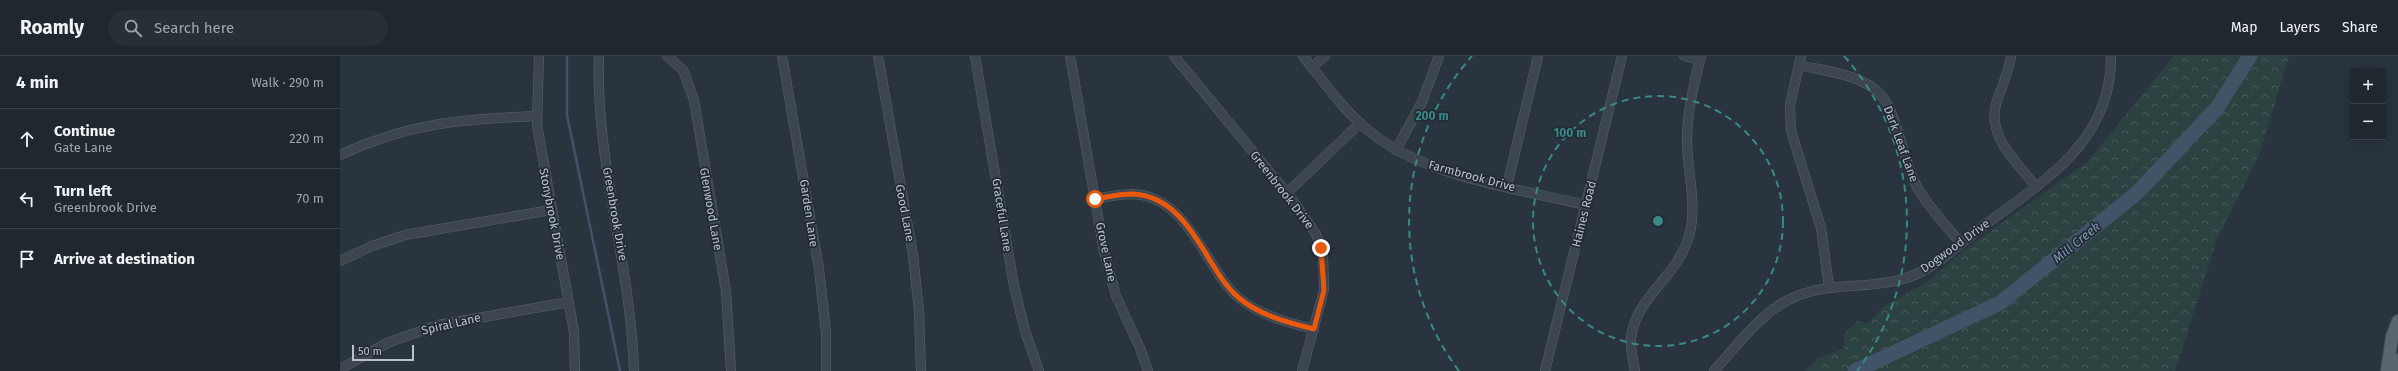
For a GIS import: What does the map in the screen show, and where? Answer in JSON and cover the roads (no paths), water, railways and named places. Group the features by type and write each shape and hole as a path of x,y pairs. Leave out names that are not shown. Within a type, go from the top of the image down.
{"main road":[{"path":"2387,371 2392,337 2398,323"},
{"path":"2397,371 2398,360"}],"street":[{"name":"Stonybrook Drive","path":"539,56 536,116 551,210 574,332 575,371"},
{"name":"Greenbrook Drive","path":"599,56 602,140 625,272 634,371"},
{"name":"Glenwood Lane","path":"667,56 683,70 694,100 726,291 731,371"},
{"name":"Garden Lane","path":"782,56 819,269 826,333 826,371"},
{"name":"Good Lane","path":"878,56 913,256 919,311 921,371"},
{"name":"Graceful Lane","path":"975,56 1014,286 1025,331 1039,371"},
{"name":"Grove Lane","path":"1070,56 1111,281 1148,371"},
{"name":"Greenbrook Drive","path":"1174,56 1287,193 1313,229 1323,255 1324,290 1302,371"},
{"name":"Farmbrook Drive","path":"1303,56 1360,123 1396,150 1440,169 1586,205"},
{"path":"1312,67 1325,56"},
{"path":"1396,150 1425,96 1439,56"},
{"path":"1506,186 1538,56"},
{"name":"Haines Road","path":"1544,371 1622,56"},
{"path":"1635,371 1631,350 1633,327 1646,302 1678,264 1687,243 1692,223 1693,211 1687,142 1688,123 1700,58 1684,56"},
{"path":"2011,56 1996,105 1994,121 1999,138 2036,187"},
{"name":"Dogwood Drive","path":"1714,371 1776,308 1802,294 1829,287 1902,279 1924,270 2036,187 2073,156 2094,126 2101,112 2110,83 2111,56"},
{"path":"1800,60 1790,105 1791,131 1821,228 1829,287"},
{"name":"Dark Leaf Lane","path":"1800,60 1854,79 1871,87 1881,94 1890,112 1915,183 1922,195 1961,244"},
{"path":"340,155 371,140 414,127 457,120 536,116"},
{"path":"1287,193 1360,123"},
{"path":"1095,199 1124,195 1142,195 1168,206 1183,220 1222,279 1238,298 1272,316 1314,329"},
{"path":"340,261 372,246 405,235 551,210"},
{"name":"Spiral Lane","path":"340,369 387,343 438,325 569,302"}],"waterway":[{"path":"567,56 567,115 620,371"},
{"name":"Mill Creek","path":"1855,371 2000,303 2137,193 2217,108 2250,56"}]}
